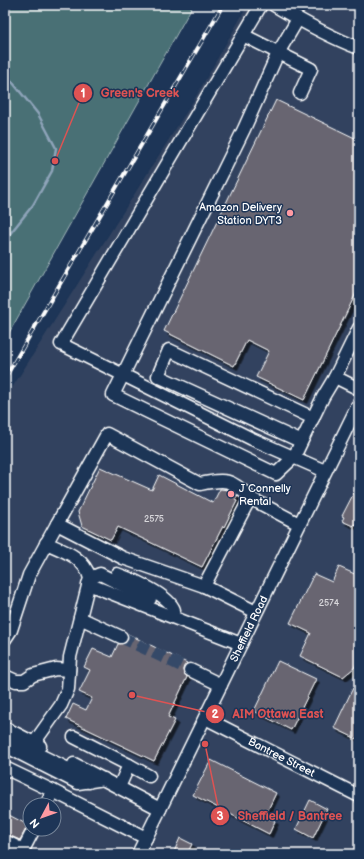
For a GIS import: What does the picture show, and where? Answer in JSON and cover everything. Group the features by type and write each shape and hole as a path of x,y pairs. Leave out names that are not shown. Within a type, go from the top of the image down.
{"street":[{"path":"261,5 61,344 294,458 325,471"},
{"path":"274,5 344,43 359,48"},
{"path":"298,19 278,53 240,136 113,395 276,474 294,458 300,442 335,377 359,328"},
{"path":"243,35 311,69 300,92"},
{"path":"300,442 158,376 169,350 313,418"},
{"path":"335,377 359,389"},
{"name":"Sheffield Road","path":"138,854 359,403"},
{"path":"5,639 11,630 29,575 107,434 200,484 223,480 240,487 250,498 299,524"},
{"path":"204,586 250,498"},
{"path":"57,524 123,558 204,586 256,612"},
{"path":"46,543 71,554 87,568 93,579 134,600 187,624 240,644"},
{"path":"93,579 174,610 187,624"},
{"path":"34,743 61,705 68,689 70,658 80,618 93,579"},
{"path":"80,618 121,637"},
{"path":"5,676 16,681 24,681 33,676 56,669 69,670"},
{"path":"190,670 221,685"},
{"name":"Bantree Street","path":"205,718 359,796"},
{"path":"5,728 160,809"},
{"path":"74,737 150,776"},
{"path":"6,741 13,750 78,783 104,779"},
{"path":"119,787 128,765"},
{"path":"5,768 146,838"},
{"path":"50,797 53,791"},
{"path":"5,841 23,850 30,837"}],"shaded area":[{"path":"248,5 359,5 359,854 5,854 5,399 194,100"}],"green space":[{"path":"5,5 193,5 5,340"}],"building":[{"name":"Amazon Delivery Station DYT3","path":"276,100 359,140 359,287 304,400 256,377 269,351 247,340 234,366 164,331"},
{"path":"100,467 152,490 159,475 213,503 220,489 229,490 238,496 224,527 223,526 202,567 118,527 111,540 82,526 78,512"},
{"path":"359,483 359,526 354,524 353,526 342,521 344,517 342,516"},
{"path":"339,567 359,576 359,659 354,668 343,677 300,656 311,633 290,623 314,574 332,582"},
{"path":"128,634 187,663 183,670 187,677 168,717 175,720 154,761 66,719 73,704 86,710 92,698 79,692 90,670 84,667 93,649 112,657 118,644 125,643 128,640"},
{"path":"278,661 316,679 291,730 254,711"},
{"path":"353,688 359,692 359,740 334,728"},
{"path":"211,760 276,793 265,816 275,821 269,834 193,795"},
{"path":"310,800 327,809 313,838 296,829"},
{"path":"5,813 22,822 22,836 20,840 5,834"},
{"path":"180,838 192,844 187,854 173,854"}],"waterway":[{"path":"5,73 38,114 56,148 52,171 33,205 5,240"}],"tunnel":[{"path":"121,637 190,670"}],"railway":[{"path":"5,378 223,5"}],"place":[{"name":"Green's Creek","path":"55,161"},
{"name":"Amazon Delivery Station DYT3","path":"290,213"},
{"name":"J Connelly Rental","path":"231,494"},
{"name":"AIM Ottawa East","path":"132,695"},
{"name":"Sheffield / Bantree","path":"205,744"}]}
